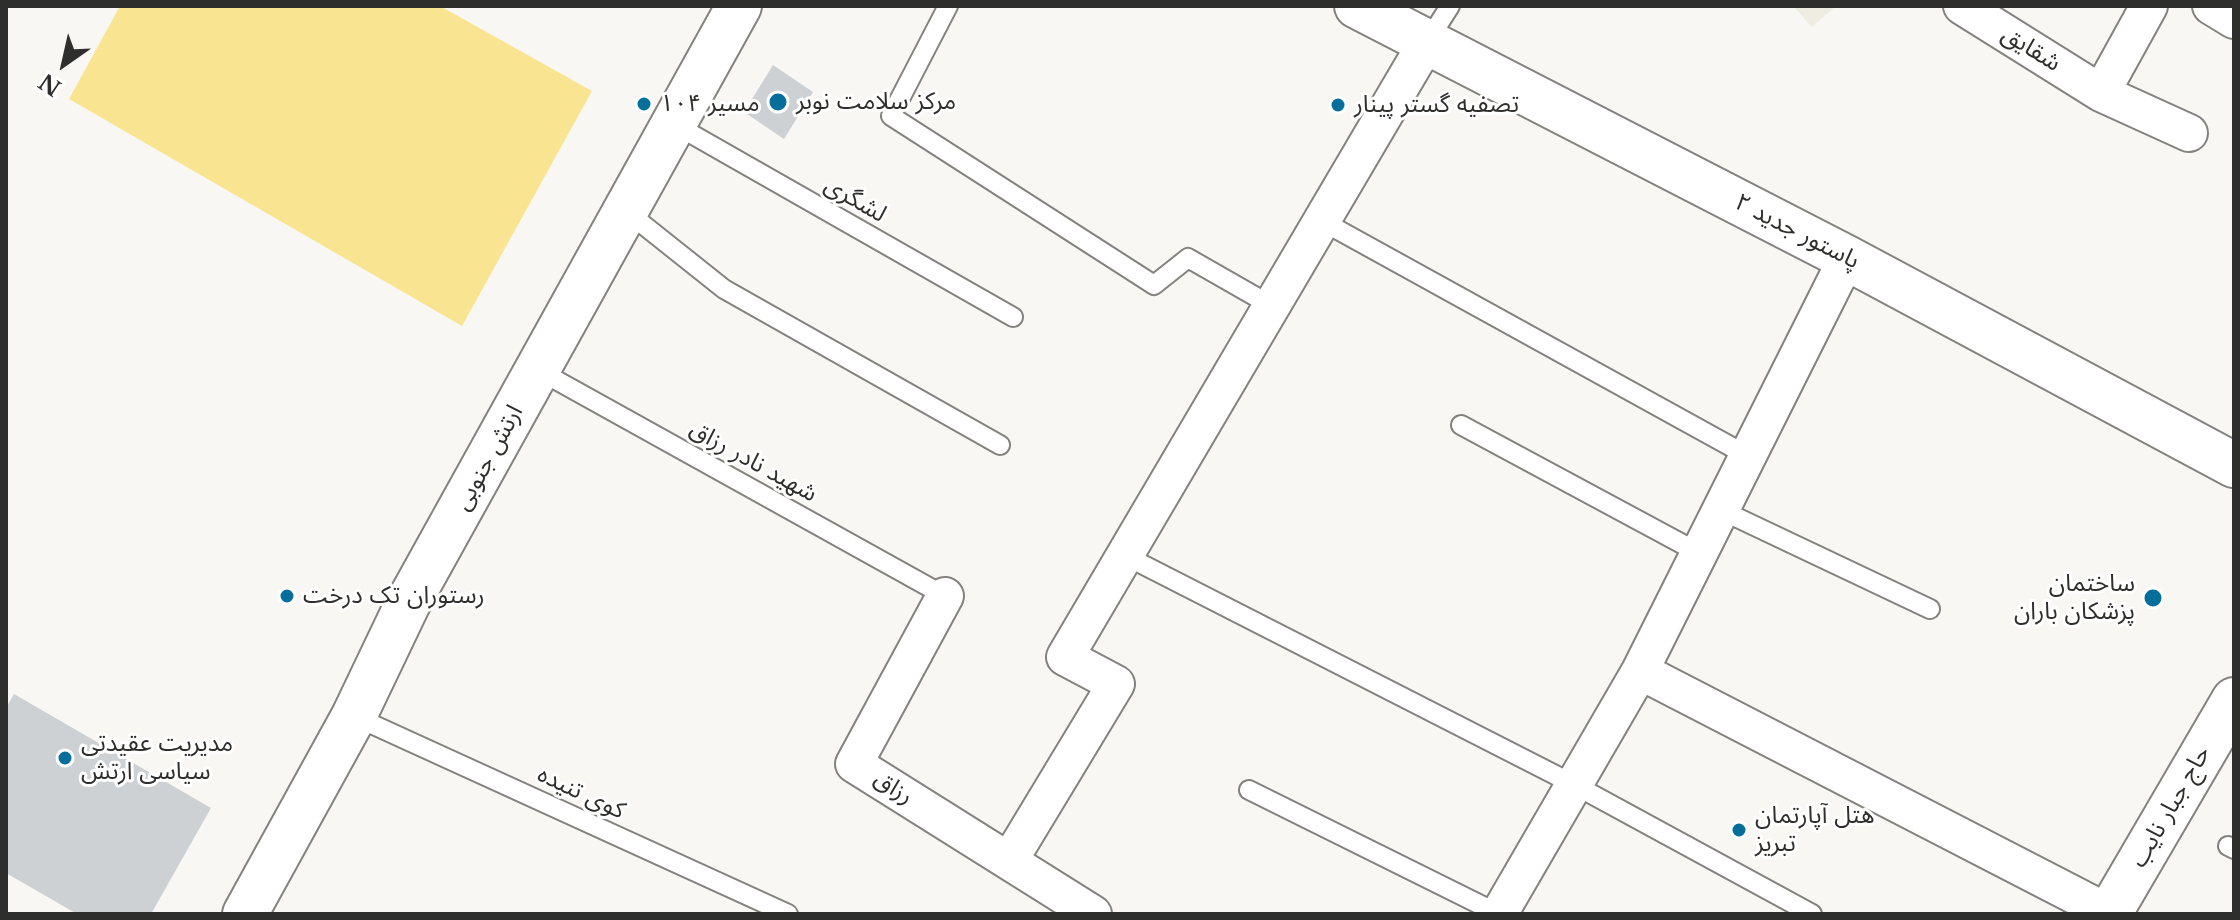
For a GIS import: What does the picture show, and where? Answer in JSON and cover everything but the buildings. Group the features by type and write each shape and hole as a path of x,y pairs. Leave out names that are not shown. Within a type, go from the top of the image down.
{"main road":[{"name":"ارتش جنوبی","path":"245,914 354,716 408,603 739,6"},
{"name":"پاستور جدید ۲","path":"1357,6 1847,258 2234,465"},
{"name":"حاج جبار نایب","path":"2109,913 2234,700"}],"street":[{"name":"شقایق","path":"1962,6 2101,93 2189,133"},
{"path":"2101,93 2149,6"},
{"path":"2211,6 2234,20"},
{"path":"1009,861 1116,684 1065,657 1427,42"},
{"path":"1499,914 1640,671 1847,258"},
{"name":"رزاق","path":"945,596 854,764 1093,914"},
{"path":"1640,671 2109,913"}],"lane":[{"path":"948,6 891,116 1154,285 1188,258 1272,306"},
{"path":"1427,42 1450,6"},
{"name":"لشگری","path":"674,124 1013,317"},
{"path":"626,211 724,289 1000,445"},
{"path":"1322,221 1748,456"},
{"name":"شهید نادر رزاق","path":"538,370 945,596"},
{"path":"1461,425 1699,553"},
{"path":"1721,510 1930,609"},
{"path":"1126,556 1573,784 1812,914"},
{"name":"کوی تنیده","path":"354,716 788,914"},
{"path":"1249,790 1499,914"}],"shaded area":[{"path":"120,6 440,6 592,91 462,326 69,99"},
{"path":"1793,6 1836,6 1812,27"}],"place":[{"name":"مرکز سلامت نوبر","path":"778,102"},
{"name":"مسیر ۱۰۴","path":"644,104"},
{"name":"تصفیه گستر پینار","path":"1338,105"},
{"name":"رستوران تک درخت","path":"287,596"},
{"name":"ساختمان پزشکان باران","path":"2153,598"},
{"name":"مدیریت عقیدتی سیاسی ارتش","path":"65,758"},
{"name":"هتل آپارتمان تبریز","path":"1739,830"}]}
